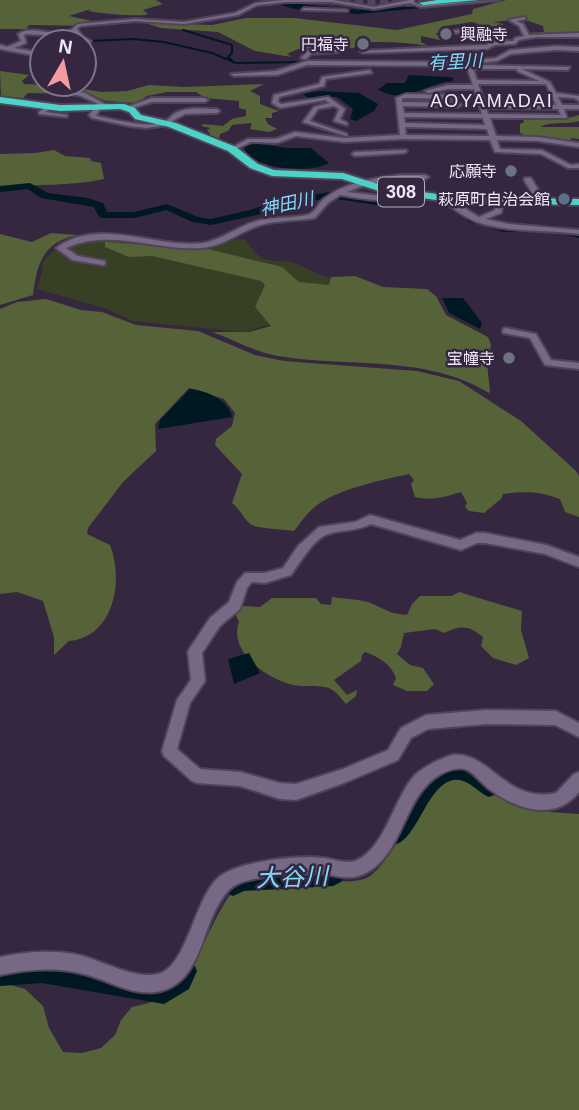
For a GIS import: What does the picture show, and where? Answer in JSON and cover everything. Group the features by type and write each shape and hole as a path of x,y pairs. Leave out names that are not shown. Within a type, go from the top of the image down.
{"highway":[{"path":"422,5 475,0"},
{"name":"308","path":"0,100 51,106 102,105 127,108 138,117 166,123 232,149 254,166 272,173 344,176 385,190 443,197 501,202 579,202"}],"street":[{"path":"329,8 356,11 498,0"},
{"path":"76,28 78,25 111,21 184,23 236,14 255,2 326,1 374,8 411,2 422,5"},
{"path":"304,9 359,13 382,9"},
{"path":"524,18 511,20 520,25 527,36"},
{"path":"461,38 463,36 451,28 480,24"},
{"path":"456,32 473,29 482,34 500,37 505,42"},
{"path":"9,48 24,41 22,34 28,32"},
{"path":"363,51 487,47 494,43 515,42 527,36 579,35"},
{"path":"515,42 531,51"},
{"path":"0,47 28,52"},
{"path":"345,124 336,120 342,109 325,98 280,106 275,103 276,96 322,85 324,78 395,69 395,62 406,49"},
{"path":"234,74 277,74 307,63 460,63 497,59 510,52 579,49"},
{"path":"304,58 309,52 337,51"},
{"path":"568,68 550,64 470,67 497,151 542,152 570,167 578,166 568,144"},
{"path":"400,115 564,117 548,83 513,66"},
{"path":"472,74 531,75"},
{"path":"499,83 507,106"},
{"path":"524,83 533,107"},
{"path":"424,96 424,92 453,87 548,83"},
{"path":"453,87 460,116"},
{"path":"555,96 576,96 579,99"},
{"path":"403,137 400,115 402,97 456,97"},
{"path":"90,98 102,105 92,115 94,117 126,126 143,127 166,123 174,114 185,110 217,111"},
{"path":"127,108 152,100 205,100"},
{"path":"334,104 316,108 306,122 350,139"},
{"path":"400,104 458,106"},
{"path":"51,106 41,113 65,116"},
{"path":"482,106 579,107"},
{"path":"511,117 520,139"},
{"path":"402,125 488,127"},
{"path":"232,149 250,140 277,141 295,134 350,139 538,139 579,145"},
{"path":"360,139 362,147 353,150 360,164"},
{"path":"538,139 542,152"},
{"path":"355,154 404,151"},
{"path":"102,263 75,258 60,248 76,240 97,237 208,245 222,242 256,224 312,216 326,200 366,183 398,176 425,177"},
{"path":"528,180 542,202"},
{"path":"337,195 382,200 408,193"},
{"path":"443,197 476,220 512,228 549,226 579,232"},
{"path":"476,220 498,211 501,202"},
{"path":"506,331 533,336 548,363 579,366"},
{"path":"579,562 546,550 485,538 476,538 461,545 370,519 357,526 323,530 311,539 286,572 265,578 249,577 235,606 215,622 195,652 198,681 184,700 169,751 197,776 240,779 280,791 296,792 344,776 393,755 406,733 426,722 486,717 556,718 579,730"},
{"path":"0,965 20,961 84,965 143,982 162,982 178,972 220,886 235,876 264,871 322,866 345,870 359,869 370,861 380,847 411,790 447,763 471,763 506,791 549,803 560,799 579,779"}],"green space":[{"path":"0,0 156,0 163,4 143,10 148,14 145,15 88,11 91,9 69,16 92,21 137,22 97,26 29,25 27,29 0,29"},
{"path":"506,0 579,0 579,35 528,36 528,33 544,32 543,26 523,19 493,22 503,24 502,27 477,25 479,24 472,22 446,26 453,31 444,30 435,34 446,38 445,41 421,36 421,42 428,46 393,42 358,43 354,48 298,49 287,54 292,57 255,51 218,32 161,28 144,23 212,25 246,18 294,18 397,30 472,14 473,9"},
{"path":"0,71 28,75 22,81 28,84 28,93 23,98 1,96"},
{"path":"264,84 250,91 260,96 260,104 279,111 272,113 272,118 265,118 268,124 277,129 269,132 250,129 250,123 232,125 228,131 220,134 219,139 213,138 207,130 211,128 201,126 223,126 232,119 246,116 246,110 239,108 239,101 205,98 196,92 167,92 147,96 136,103 98,98 98,91 127,91 149,85 185,87"},
{"path":"579,115 579,121 540,127 579,127 579,139 571,138 571,142 528,137 520,133 523,118 565,119"},
{"path":"54,150 65,156 90,158 91,161 101,163 104,179 0,188 0,154"},
{"path":"51,233 78,235 66,238 49,249 40,264 33,295 0,305 0,234 32,242"},
{"path":"245,239 263,258 297,264 333,278 324,291 273,324 242,332 133,321 104,308 37,289 43,269 41,265 54,251 71,243 116,240 203,247"},
{"path":"105,242 208,249 282,267 299,282 329,285 331,277 355,276 383,287 427,289 436,296 446,315 488,337 491,345 487,363 490,391 489,393 439,372 413,367 278,356 253,349 212,332 249,332 271,326 255,307 265,285 261,281 152,256 129,257 105,247"},
{"path":"46,299 81,310 102,312 136,325 198,331 255,355 284,361 417,371 459,381 521,421 576,471 579,476 579,517 565,512 560,499 532,492 503,494 502,498 484,513 469,511 465,507 467,503 461,492 444,497 415,497 411,484 414,480 409,474 363,485 329,498 312,509 294,531 253,526 232,503 242,474 215,445 216,439 232,426 235,413 224,399 189,388 155,424 156,451 123,482 88,528 87,534 110,545 116,575 112,605 96,629 84,637 69,641 54,655 54,637 43,601 17,592 0,594 0,309 17,302"},
{"path":"459,592 522,611 521,630 529,658 516,665 493,658 481,646 483,637 469,628 444,633 435,629 404,633 397,654 410,665 423,668 434,684 427,691 407,691 393,685 396,678 388,665 365,652 361,661 334,680 347,695 357,690 356,696 346,704 329,688 293,685 272,677 253,663 239,644 239,622 235,613 241,606 260,607 272,598 316,598 321,604 331,605 332,597 353,599 407,615 420,596 452,596"},
{"path":"465,774 494,795 535,811 579,814 579,1110 0,1110 0,982 25,989 43,1006 49,1028 63,1052 82,1053 101,1048 115,1035 121,1020 132,1007 149,1003 184,987 216,918 237,888 278,880 365,879 381,866 428,792 451,775"}],"water":[{"path":"409,75 448,77 453,78 453,81 404,95 378,90 387,83 405,83"},
{"path":"320,91 359,93 378,104 374,111 356,121 350,119 353,109 337,97 308,98 303,94"},
{"path":"255,143 286,148 311,148 329,163 296,169 269,165 249,155 244,147"},
{"path":"442,298 463,298 482,323 480,329 449,313"},
{"path":"190,389 216,397 230,411 232,417 158,429 160,420"},
{"path":"249,653 260,673 234,684 228,659"}],"waterway":[{"path":"265,0 295,7 358,12 503,0"},
{"path":"183,30 232,45 232,53 228,57 232,60"},
{"path":"98,41 133,39 164,42 212,53 236,63 305,62"},
{"name":"神田川","path":"0,189 30,186 45,196 88,201 99,205 103,215 135,215 154,208 167,207 196,220 211,222 253,213 283,202 330,195 376,202 415,196 435,198"},
{"name":"神田川","path":"471,219 503,229 551,228 579,235"},
{"name":"大谷川","path":"397,833 423,791 445,772 458,769 473,773 489,786"},
{"name":"大谷川","path":"233,884 241,879 333,874"},
{"name":"大谷川","path":"0,973 22,970 63,972 164,991 180,980 184,971"}],"tunnel":[{"path":"305,0 423,3"}],"place":[{"name":"興融寺","path":"446,34"},
{"name":"円福寺","path":"363,44"},
{"name":"応願寺","path":"511,171"},
{"name":"萩原町自治会館","path":"564,199"},
{"name":"宝幢寺","path":"509,358"}],"district":[{"name":"AOYAMADAI","path":"492,101"}],"water label":[{"name":"有里川","path":"455,62"}]}
